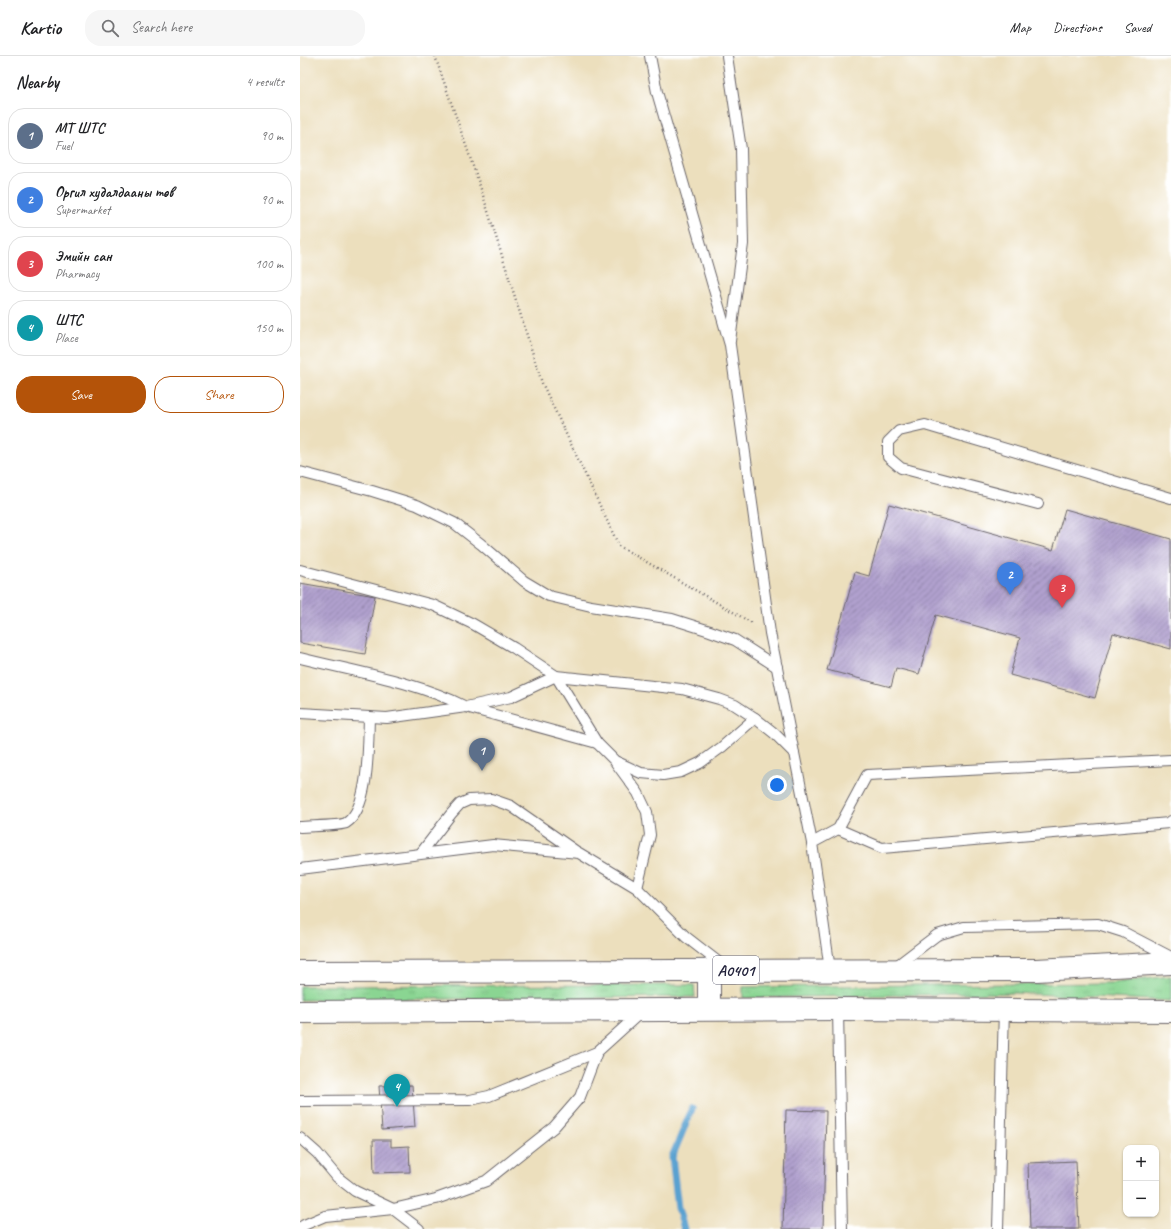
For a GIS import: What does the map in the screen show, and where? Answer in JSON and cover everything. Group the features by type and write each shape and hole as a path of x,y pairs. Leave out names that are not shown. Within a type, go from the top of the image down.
{"highway":[{"name":"A0401","path":"300,972 1036,970 1171,963"},
{"path":"708,1009 719,970"},
{"name":"A0401","path":"300,1012 708,1009 1004,1009 1171,1011"}],"lane":[{"path":"650,56 658,92 730,345 770,633 812,843 830,970"},
{"path":"727,56 741,149 743,244 730,345"},
{"path":"1038,504 901,468 888,457 888,442 899,431 925,425 1171,498"},
{"path":"300,472 372,491 417,505 442,517 454,523 481,544 524,581 549,596 590,606 672,619 735,640 777,667"},
{"path":"300,570 433,605 473,624 514,648 556,676 597,743 615,761 638,792 647,812 650,835 637,888"},
{"path":"300,658 420,688 450,699 466,707 597,743"},
{"path":"300,713 387,718 466,707 511,698 556,676 682,689 719,699 735,705 755,718 774,733 794,753"},
{"path":"300,827 345,824 353,817 361,803 366,775 369,717"},
{"path":"615,761 641,773 663,775 681,772 700,763 722,747 755,718"},
{"path":"812,843 838,829 867,775 1171,760"},
{"path":"421,853 460,804 469,800 491,800 511,806 579,853 637,888 719,970"},
{"path":"838,829 882,848 1171,822"},
{"path":"300,869 493,845 579,853"},
{"path":"891,970 936,935 964,927 1098,924 1123,932 1171,957"},
{"path":"838,1009 842,1229"},
{"path":"998,1229 1004,1009"},
{"path":"300,1101 470,1100 489,1096 597,1052 644,1010"},
{"path":"300,1228 325,1216 393,1209 436,1199 486,1181 554,1127 565,1115 580,1097 597,1052"},
{"path":"300,1138 317,1153 337,1177 355,1191 393,1209 419,1229"}],"path":[{"path":"435,56 481,189 542,383 619,546 770,633"}],"green space":[{"path":"1171,976 1171,1001 1014,993 743,998 743,987 1112,983"},
{"path":"694,985 695,997 300,1000 300,986"}],"building":[{"path":"889,504 1053,550 1065,509 1171,539 1171,649 1113,633 1095,698 1010,675 1020,638 936,615 919,674 896,668 891,687 827,670 855,572 869,576"},
{"path":"300,583 375,596 365,654 300,643"},
{"path":"412,1085 415,1127 382,1130 379,1086"},
{"path":"786,1110 826,1111 823,1229 783,1229"},
{"path":"373,1140 391,1140 391,1147 409,1146 410,1172 374,1173"},
{"path":"1076,1161 1079,1229 1030,1229 1028,1163"}],"waterway":[{"path":"684,1229 678,1208 672,1157 692,1109"}],"place":[{"name":"Оргил худалдааны төв","path":"1010,595"},
{"name":"Эмийн сан","path":"1062,608"},
{"name":"МТ ШТС","path":"482,771"},
{"name":"ШТС","path":"397,1107"}]}
